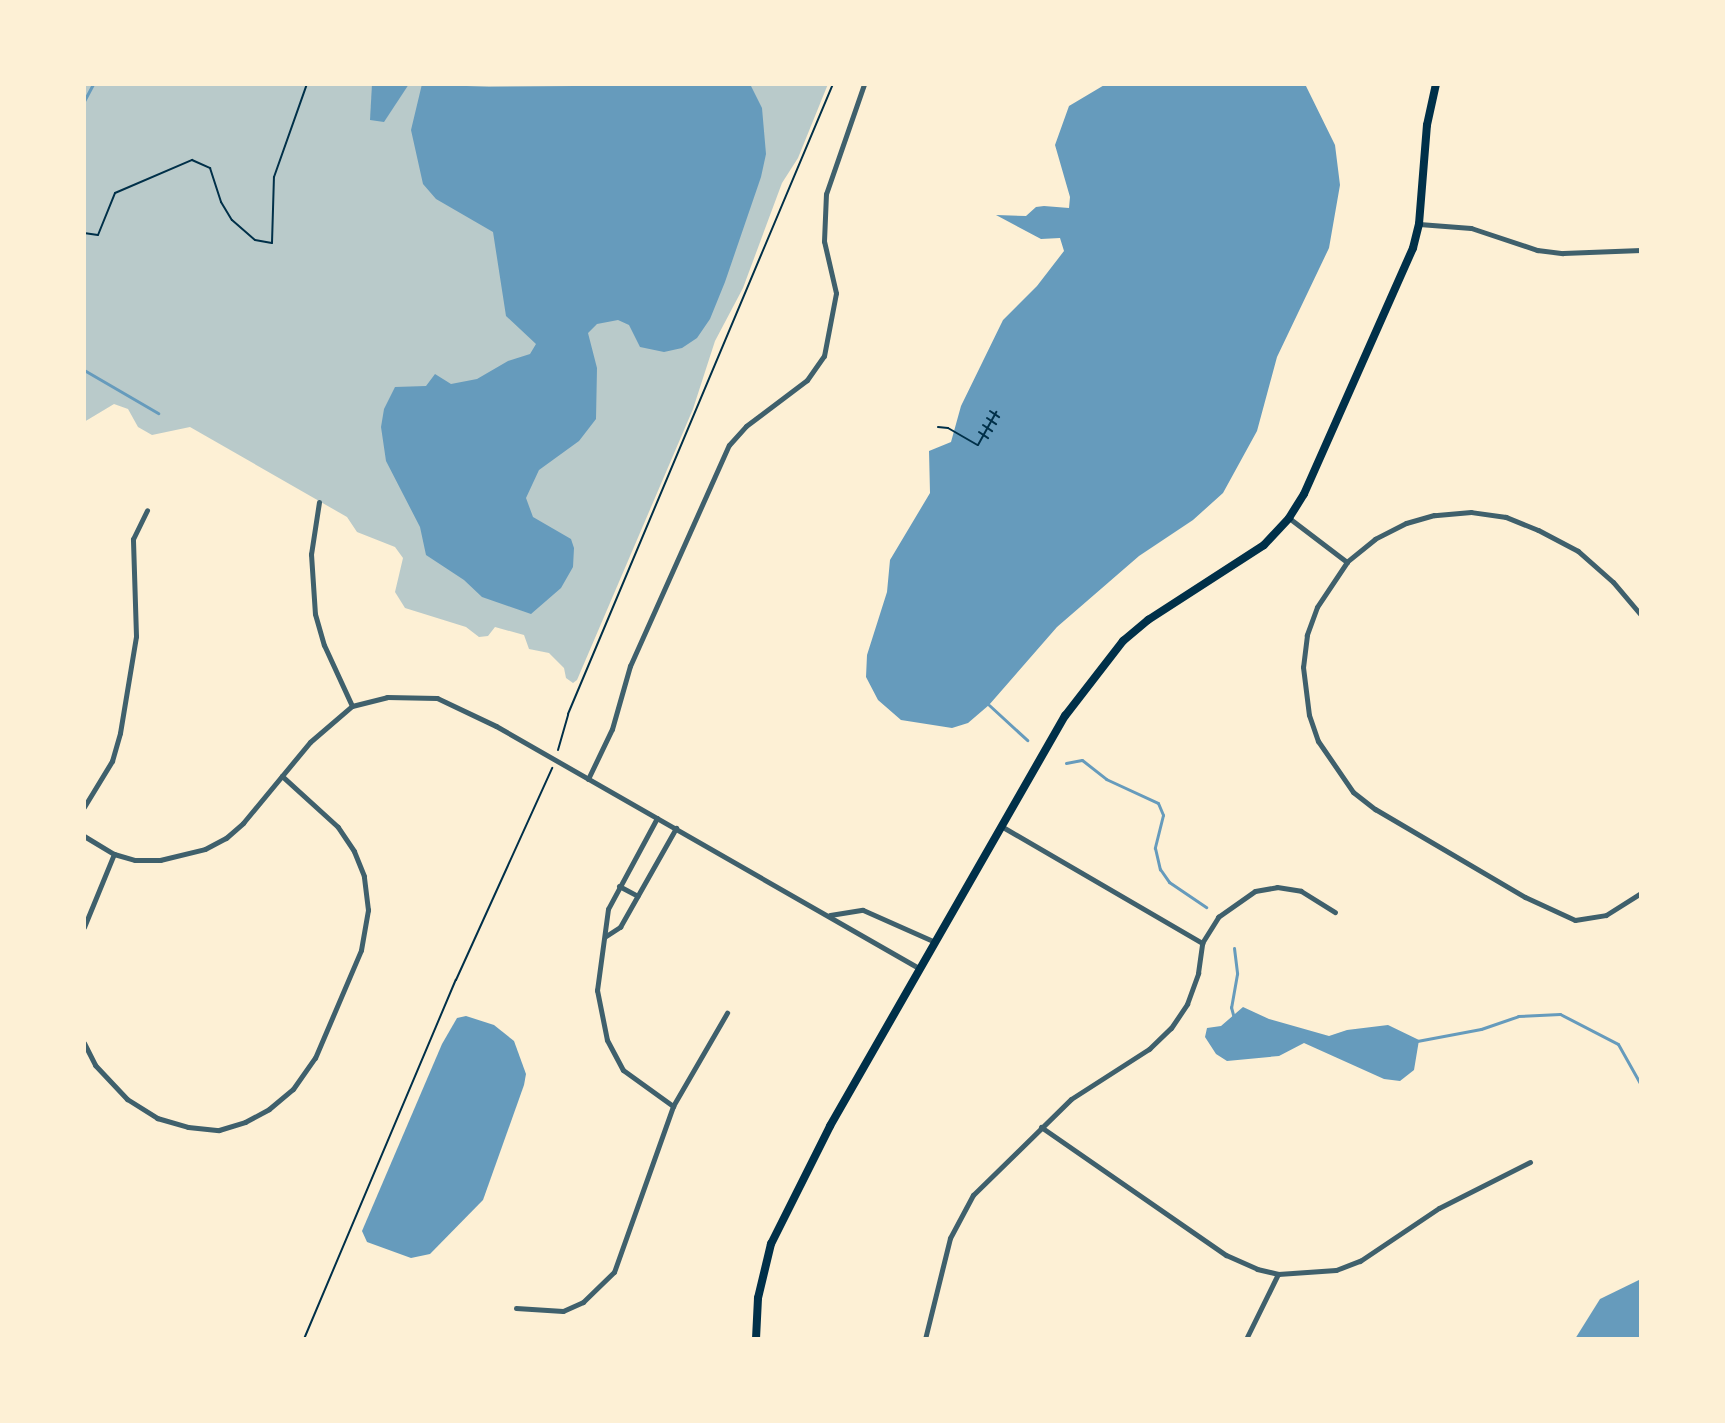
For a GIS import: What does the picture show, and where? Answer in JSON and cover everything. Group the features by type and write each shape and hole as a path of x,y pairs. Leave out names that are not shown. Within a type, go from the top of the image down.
{"main road":[{"path":"756,1339 758,1298 771,1244 830,1126 933,941 1065,716 1105,660 1148,620 1264,545 1289,518 1304,494 1405,270 1419,224 1427,125 1436,84"}],"street":[{"path":"588,779 612,729 630,666 729,445 746,426 807,380 824,356 836,293 824,241 826,194 864,84"},
{"path":"1419,224 1471,228 1537,250 1563,253 1641,250"},
{"path":"319,502 311,554 315,614 324,645 352,706"},
{"path":"84,807 112,761 120,733 136,636 133,539 147,510"},
{"path":"1641,615 1613,582 1578,551 1506,517 1471,512 1434,515 1406,523 1375,539 1347,562 1317,607 1307,635 1303,667 1309,715 1318,741 1353,792 1375,809 1525,897 1575,920 1606,915 1641,893"},
{"path":"1289,518 1347,562"},
{"path":"84,836 114,854 135,860 160,860 205,849 226,838 243,823 331,721 352,706 387,697 437,698 466,710 830,915 918,968"},
{"path":"84,1043 95,1065 127,1099 157,1118 219,1130 269,1109 293,1089 315,1058 361,950 367,898 364,876 354,851 338,827 282,776"},
{"path":"657,818 608,909 597,990 607,1040 623,1070 673,1106"},
{"path":"1001,826 1202,943"},
{"path":"606,936 620,927 676,828"},
{"path":"84,927 114,854"},
{"path":"619,886 638,896"},
{"path":"925,1339 941,1268 959,1217 973,1195 1041,1127 1090,1086 1149,1049 1171,1028 1187,1004 1198,973 1202,943 1218,917 1255,891 1277,887 1301,891 1335,912"},
{"path":"830,915 863,910 933,941"},
{"path":"516,1308 563,1311 583,1302 614,1272 673,1106 727,1013"},
{"path":"84,1068 95,1065"},
{"path":"1041,1127 1226,1255 1278,1274 1336,1270 1360,1261 1439,1208 1530,1162"},
{"path":"1246,1339 1278,1274"}],"path":[{"path":"84,233 98,235 115,193 192,160 210,168 221,202 232,220 255,240 272,243 274,177 307,84"},
{"path":"557,752 568,714 833,84"},
{"path":"990,411 999,417"},
{"path":"938,427 948,428 978,445 996,413"},
{"path":"987,418 996,424"},
{"path":"983,425 992,431"},
{"path":"979,432 988,438"},
{"path":"304,1339 456,980 553,765"}],"shaded area":[{"path":"84,84 828,84 798,158 782,183 743,288 715,341 693,409 577,680 573,683 566,678 564,668 549,653 529,649 524,635 495,627 488,636 479,637 466,627 405,608 395,592 403,558 395,547 357,532 347,517 190,427 152,435 138,427 128,409 114,404 84,422"}],"water":[{"path":"372,84 409,84 384,122 370,120"},
{"path":"422,84 489,87 750,84 762,108 766,154 761,177 725,282 710,319 697,338 682,348 664,352 640,347 629,325 618,320 597,324 588,333 597,368 596,419 579,441 539,470 526,498 533,517 571,539 573,567 561,588 531,614 482,597 464,580 426,555 420,527 386,461 381,427 384,409 395,387 426,386 435,374 451,384 477,379 508,361 530,354 536,344 506,316 493,232 436,199 423,184 411,130"},
{"path":"1106,84 1305,84 1335,145 1340,185 1329,248 1277,357 1257,431 1223,493 1193,520 1139,556 1057,627 989,705 968,723 952,728 901,720 878,700 866,677 867,655 887,592 890,560 930,493 929,451 951,442 961,406 1003,320 1037,286 1064,251 1060,238 1041,239 996,215 1026,216 1036,207 1044,206 1069,208 1070,197 1055,145 1069,106"},
{"path":"1243,1007 1269,1019 1329,1036 1347,1030 1388,1025 1419,1040 1414,1070 1400,1081 1384,1079 1304,1043 1279,1056 1227,1061 1216,1054 1205,1037 1207,1028 1221,1026"},
{"path":"466,1016 494,1025 514,1041 526,1074 524,1085 483,1200 430,1254 411,1258 367,1242 362,1231 442,1044 457,1018"},
{"path":"1641,1279 1641,1339 1575,1339 1600,1299"}],"waterway":[{"path":"84,101 93,84"},
{"path":"84,370 158,413"},
{"path":"989,705 1027,740"},
{"path":"1066,763 1082,760 1106,779 1158,803 1163,815 1155,848 1160,869 1169,882 1206,907"},
{"path":"1234,948 1237,974 1231,1007 1234,1018"},
{"path":"1417,1041 1481,1029 1518,1016 1560,1014 1618,1044 1641,1085"}]}
